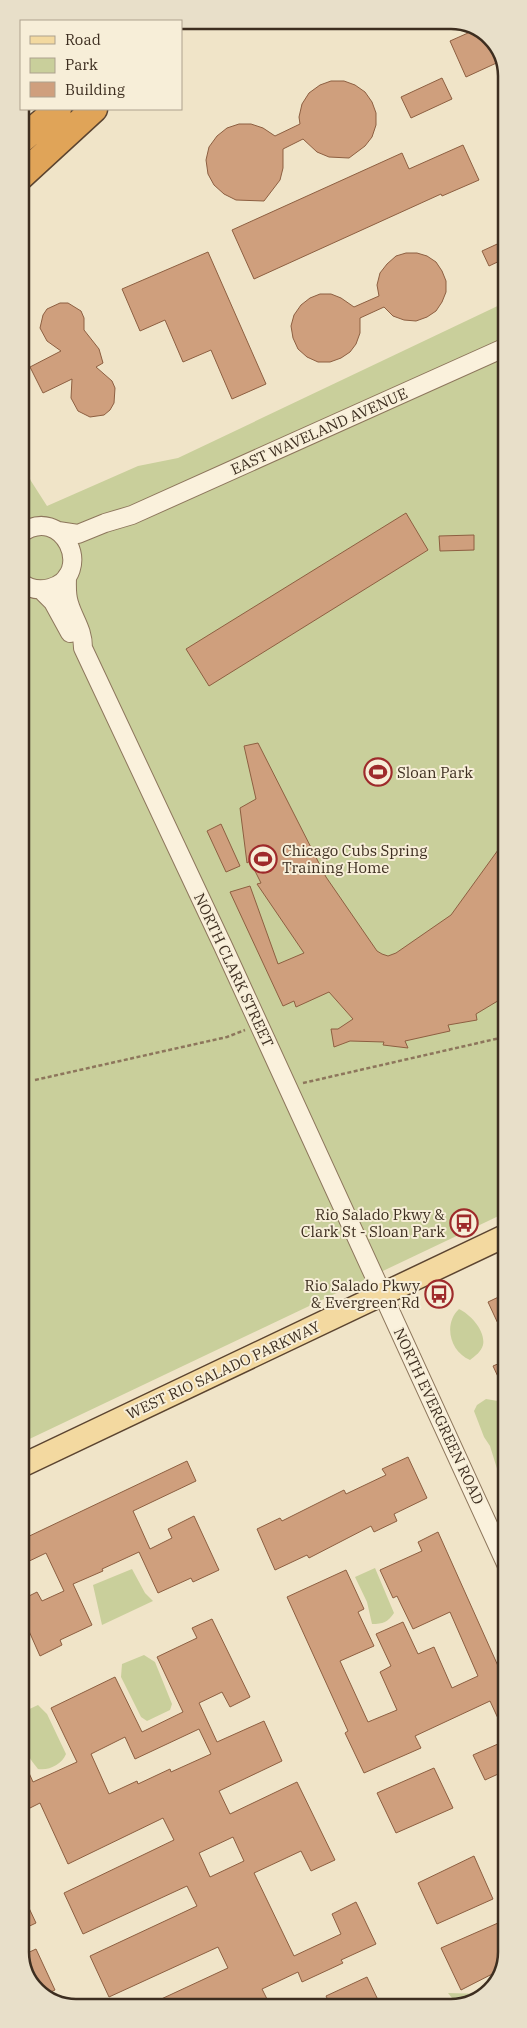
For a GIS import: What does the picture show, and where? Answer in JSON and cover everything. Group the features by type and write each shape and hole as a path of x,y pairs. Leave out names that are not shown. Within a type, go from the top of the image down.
{"highway":[{"path":"29,133 57,110"},
{"path":"29,169 93,110"}],"main road":[{"name":"WEST RIO SALADO PARKWAY","path":"29,1462 498,1239"}],"street":[{"name":"EAST WAVELAND AVENUE","path":"29,528 37,526 48,527 58,532 78,534 132,515 498,351"},
{"name":"EAST WAVELAND AVENUE","path":"70,570 77,556 88,543 110,532 132,515"},
{"name":"NORTH CLARK STREET","path":"58,532 70,546 69,603 83,635 83,648 383,1294"},
{"path":"29,588 41,590 54,587 70,570"},
{"name":"NORTH CLARK STREET","path":"41,590 53,602 74,641 83,648"},
{"name":"NORTH EVERGREEN ROAD","path":"383,1294 498,1546"}],"path":[{"path":"35,1080 226,1036 259,1024"},
{"path":"287,1086 498,1038"}],"green space":[{"name":"Chicago Cubs Spring Training Home","path":"498,306 498,1216 29,1439 29,477 47,506 138,466 178,458"},
{"path":"459,1309 468,1315 482,1334 483,1345 481,1350 470,1360 458,1351 451,1337 451,1322"},
{"path":"486,1399 498,1401 498,1472 490,1446 484,1437 474,1411 477,1405"},
{"path":"375,1568 394,1613 390,1619 379,1624 372,1624 367,1602 355,1577"},
{"path":"132,1569 145,1593 153,1601 102,1625 93,1585"},
{"path":"144,1655 155,1662 172,1704 170,1710 147,1721 141,1717 121,1677 122,1664"},
{"path":"38,1705 47,1714 66,1754 58,1764 51,1768 38,1769 29,1756 29,1709"},
{"path":"448,1993 474,1994 469,1996 453,1999"}],"building":[{"path":"470,32 489,47 496,63 466,77 450,41"},
{"path":"442,78 452,99 411,118 401,97"},
{"path":"331,81 344,81 355,85 365,92 372,102 376,113 376,125 372,137 365,146 349,158 329,157 317,152 303,139 283,149 283,168 280,180 264,201 236,200 224,194 214,185 208,174 206,160 209,147 217,136 227,128 239,124 251,124 263,128 275,136 300,124 299,117 302,104 309,93 320,85"},
{"path":"463,145 479,180 442,196 441,194 254,279 232,230 402,153 409,169"},
{"path":"498,244 498,262 489,266 482,251"},
{"path":"208,252 266,384 232,399 211,350 183,362 165,320 140,331 122,289"},
{"path":"406,253 417,253 427,256 436,262 442,271 446,281 446,292 436,311 416,321 404,320 393,316 384,307 360,318 360,333 356,344 350,352 330,362 318,362 307,357 298,349 293,338 291,326 294,315 301,305 310,298 320,294 331,294 354,307 379,296 377,285 380,273 396,256"},
{"path":"60,303 68,303 81,311 84,318 84,330 99,349 103,363 96,367 112,381 115,388 114,403 104,415 90,417 78,411 71,398 72,379 43,393 30,367 61,351 47,341 40,328 43,315 47,309"},
{"path":"406,513 428,550 209,686 186,649"},
{"path":"474,535 474,550 440,551 439,536"},
{"path":"258,743 326,877 377,951 382,954 388,956 396,953 451,915 498,850 498,1001 476,1014 477,1020 448,1025 450,1031 405,1041 408,1048 383,1045 384,1042 350,1041 334,1047 331,1029 338,1029 353,1019 329,992 296,1007 294,1001 283,1006 230,892 250,886 278,964 304,953 257,884 261,883 250,861 247,863 240,808 256,799 244,746"},
{"path":"221,824 240,866 226,872 207,831"},
{"path":"498,1297 498,1324 488,1302"},
{"path":"498,1364 498,1377 493,1366"},
{"path":"408,1457 427,1498 394,1514 397,1521 374,1532 371,1526 309,1558 307,1555 275,1570 257,1529 280,1518 282,1521 344,1490 346,1494 386,1475 382,1469"},
{"path":"187,1461 196,1481 133,1511 150,1549 172,1538 168,1529 194,1516 219,1570 193,1582 191,1578 158,1593 139,1552 102,1569 103,1571 73,1584 92,1625 60,1640 62,1645 40,1656 29,1631 29,1596 37,1592 42,1601 64,1591 46,1553 29,1561 29,1536"},
{"path":"438,1532 498,1666 498,1718 490,1701 415,1736 421,1748 364,1773 345,1733 348,1731 287,1597 346,1570 364,1609 358,1612 374,1646 340,1661 368,1722 397,1710 380,1672 391,1666 376,1634 403,1622 418,1654 434,1647 452,1688 478,1676 450,1612 413,1629 397,1596 393,1598 380,1570 422,1551 418,1542"},
{"path":"212,1619 250,1697 230,1707 222,1692 199,1703 217,1742 264,1721 282,1761 219,1791 230,1814 297,1782 335,1860 311,1871 301,1851 254,1873 294,1956 341,1934 332,1914 356,1902 376,1944 341,1960 343,1963 302,1982 298,1972 262,1989 267,1999 161,1999 228,1968 218,1947 109,1997 90,1956 197,1906 187,1886 83,1934 64,1893 174,1840 163,1818 68,1864 40,1803 29,1808 29,1773 33,1782 77,1762 51,1708 115,1677 142,1732 183,1712 157,1657 197,1638 192,1628","holes":["199,1729 211,1754 171,1772 170,1769 138,1784 137,1781 109,1794 91,1754 125,1737 135,1759","233,1837 244,1861 210,1877 199,1853"]},
{"path":"498,1744 498,1774 485,1780 473,1755"},
{"path":"434,1768 453,1808 396,1833 377,1793"},
{"path":"474,1856 493,1899 437,1924 418,1883"},
{"path":"29,1908 36,1923 29,1926"},
{"path":"498,1923 498,1952 493,1973 461,1990 441,1948"},
{"path":"36,1949 55,1990 51,1992 38,1981 32,1970 29,1952"},
{"path":"367,1977 378,1999 327,1999 326,1996"}],"place":[{"name":"Sloan Park","path":"378,772"},
{"name":"Chicago Cubs Spring Training Home","path":"263,859"},
{"name":"Rio Salado Pkwy & Clark St - Sloan Park","path":"464,1223"},
{"name":"Rio Salado Pkwy & Evergreen Rd","path":"439,1294"}]}
